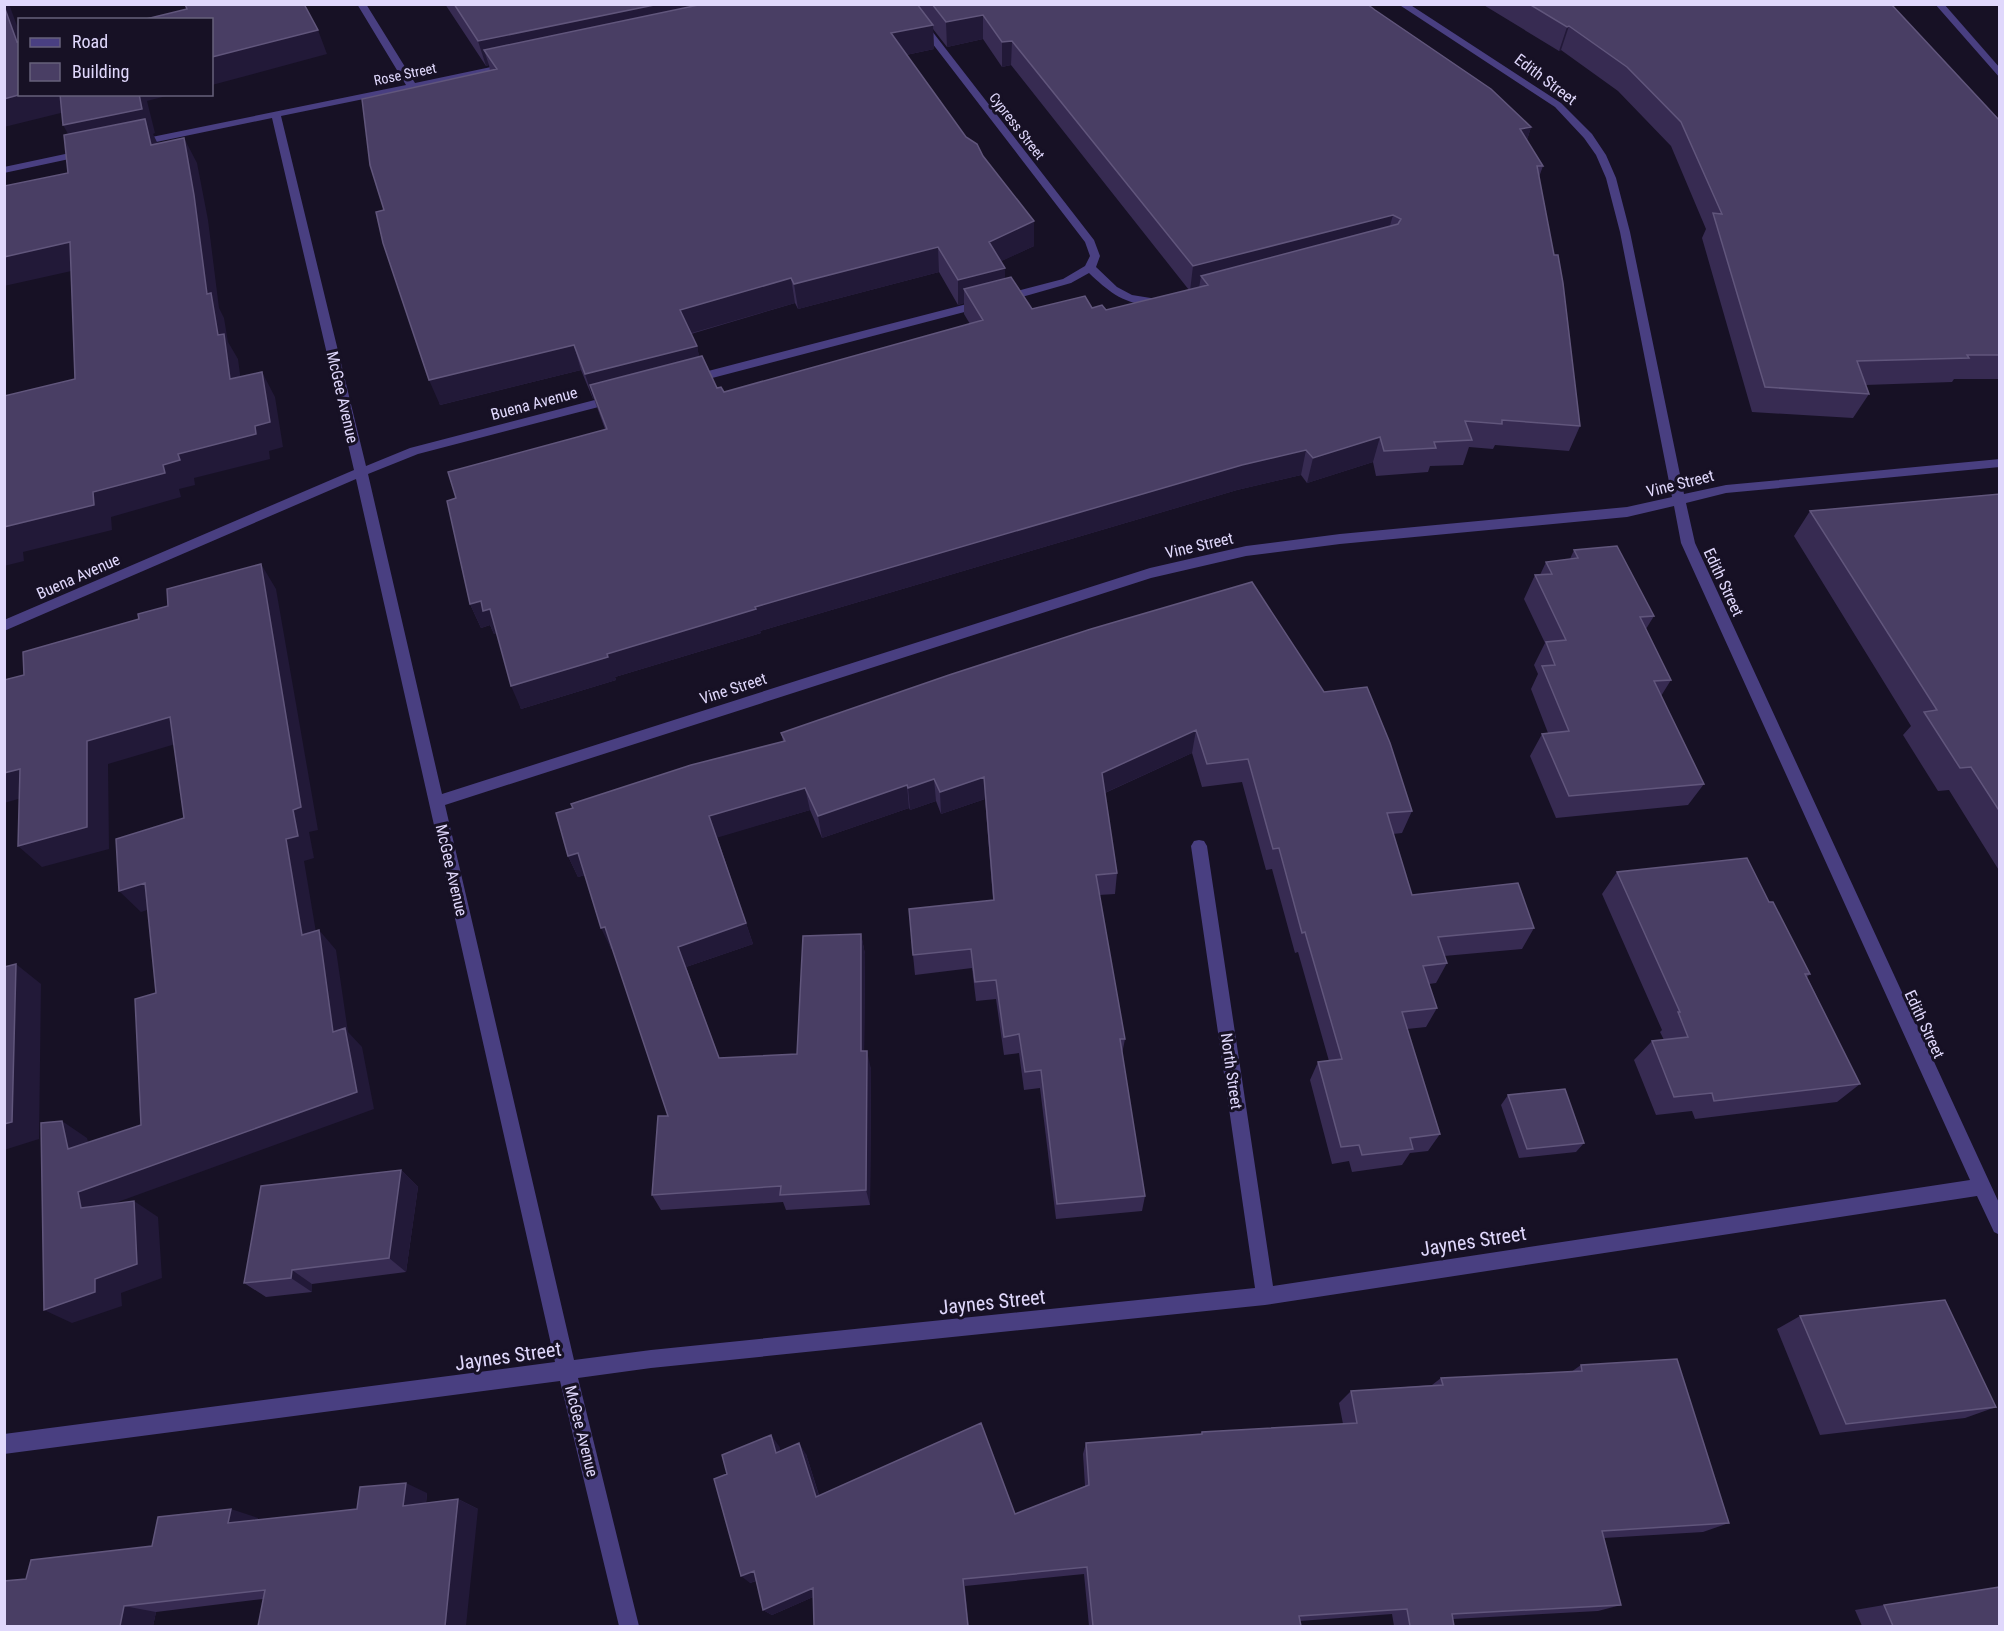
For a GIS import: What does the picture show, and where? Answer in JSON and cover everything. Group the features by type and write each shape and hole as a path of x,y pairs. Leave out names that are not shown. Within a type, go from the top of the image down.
{"street":[{"path":"361,4 412,86"},
{"name":"Cypress Street","path":"906,4 1090,242 1095,256 1090,268"},
{"name":"Edith Street","path":"1402,4 1558,105 1588,136 1601,155 1611,178 1625,232 1688,543 2000,1226"},
{"path":"1939,4 2000,75"},
{"name":"Rose Street","path":"129,144 518,65"},
{"name":"McGee Avenue","path":"276,114 361,472 567,1371 629,1626"},
{"path":"4,170 95,151"},
{"path":"679,383 1025,293 1067,281 1090,268 1119,295 1139,302 1171,302"},
{"name":"Buena Avenue","path":"4,626 414,451 621,398"},
{"name":"Vine Street","path":"436,802 1149,573 1258,550 1340,539 1627,512 1733,488 2000,463"},
{"name":"North Street","path":"1199,846 1265,1296"},
{"name":"Jaynes Street","path":"4,1443 651,1359 1265,1296 1981,1187"}],"building":[{"path":"185,4 304,4 318,30 213,57 213,18 150,18 187,9"},
{"path":"454,4 659,4 478,41"},
{"path":"703,4 917,4 933,25 891,33 966,137 977,144 983,156 1034,221 989,242 1005,268 958,280 938,247 794,284 791,278 680,310 697,346 585,374 574,345 429,380 383,243 376,212 384,210 370,165 362,99 497,69 484,50"},
{"path":"932,4 1367,4 1491,89 1531,127 1520,129 1543,166 1537,166 1554,255 1558,255 1563,283 1580,426 1502,420 1502,424 1465,421 1472,440 1434,442 1436,448 1384,451 1380,437 1313,458 1306,450 1242,465 755,607 756,609 607,654 608,657 511,686 490,609 483,611 481,601 470,604 447,501 456,498 448,472 607,429 590,385 702,356 717,388 721,387 724,392 983,320 964,289 1011,277 1032,309 1085,296 1092,308 1102,305 1106,310 1208,285 1201,276 1398,224 1401,219 1393,215 1193,266 1012,41 1002,42 983,15 946,22"},
{"path":"1529,4 1891,4 2000,121 2000,355 1857,361 1869,394 1765,387 1713,213 1722,214 1681,122 1627,67 1569,26 1567,27"},
{"path":"4,6 18,42 18,95 4,99"},
{"path":"60,96 139,96 142,109 63,125"},
{"path":"145,119 151,145 184,138 207,294 211,293 218,335 224,334 230,379 262,372 270,422 255,426 256,434 178,454 180,460 163,465 165,473 93,492 94,505 4,527 4,396 75,379 70,242 4,257 4,186 68,173 64,135"},
{"path":"2000,494 2000,812 1971,767 1960,768 1924,712 1937,710 1810,511"},
{"path":"1617,546 1654,616 1640,617 1671,680 1654,681 1704,784 1569,796 1542,734 1569,731 1542,666 1555,665 1546,642 1566,640 1535,575 1552,574 1546,562 1578,558 1574,550"},
{"path":"261,564 301,807 293,810 298,836 286,839 302,935 319,930 333,1032 345,1028 357,1092 78,1192 81,1208 134,1201 137,1264 95,1279 95,1292 44,1310 41,1123 62,1121 68,1149 141,1125 135,999 156,993 145,883 119,891 116,839 184,818 170,717 87,741 87,827 18,846 20,769 4,773 4,680 24,675 23,652 139,619 138,614 168,606 167,589"},
{"path":"1252,582 1324,692 1367,687 1390,743 1412,811 1387,813 1412,895 1518,883 1534,928 1438,937 1447,963 1423,966 1437,1008 1402,1012 1440,1134 1410,1138 1413,1149 1362,1155 1359,1145 1341,1147 1318,1062 1342,1059 1305,932 1302,933 1279,848 1273,849 1248,759 1207,764 1196,730 1102,773 1117,873 1096,875 1125,1039 1120,1039 1145,1196 1057,1204 1041,1070 1025,1072 1019,1034 1004,1037 996,980 975,982 971,949 913,955 909,909 994,900 984,777 940,792 934,779 908,788 907,785 818,816 805,788 709,816 746,923 678,947 719,1058 797,1054 803,936 861,934 861,1051 867,1051 866,1190 780,1195 781,1186 652,1195 658,1116 668,1116 605,927 601,928 578,853 568,856 556,813 573,808 571,804 691,765 785,741 781,733 949,675 1091,629"},
{"path":"1747,858 1769,902 1773,902 1810,974 1805,974 1860,1084 1714,1101 1712,1093 1674,1097 1652,1041 1688,1037 1678,1012 1680,1012 1617,872"},
{"path":"16,964 12,1122 4,1124 4,967"},
{"path":"1565,1089 1584,1143 1527,1149 1508,1095"},
{"path":"401,1170 389,1258 292,1270 291,1278 244,1283 261,1186"},
{"path":"1945,1300 1996,1407 1846,1424 1800,1316"},
{"path":"1677,1359 1729,1523 1602,1531 1621,1605 1452,1614 1454,1626 1410,1626 1407,1609 1299,1616 1301,1626 1093,1626 1087,1567 963,1579 968,1626 814,1626 813,1588 763,1610 754,1571 741,1576 714,1479 727,1474 722,1455 771,1435 776,1453 799,1443 816,1497 981,1423 1015,1514 1089,1485 1086,1443 1202,1434 1202,1432 1357,1423 1351,1391 1443,1385 1441,1378 1582,1371 1581,1365"},
{"path":"406,1483 403,1506 458,1499 445,1626 258,1626 265,1590 124,1606 120,1626 4,1626 4,1581 26,1579 31,1560 152,1546 158,1517 231,1509 228,1523 357,1509 360,1487"},
{"path":"2000,1587 2000,1626 1893,1626 1884,1605"}]}
